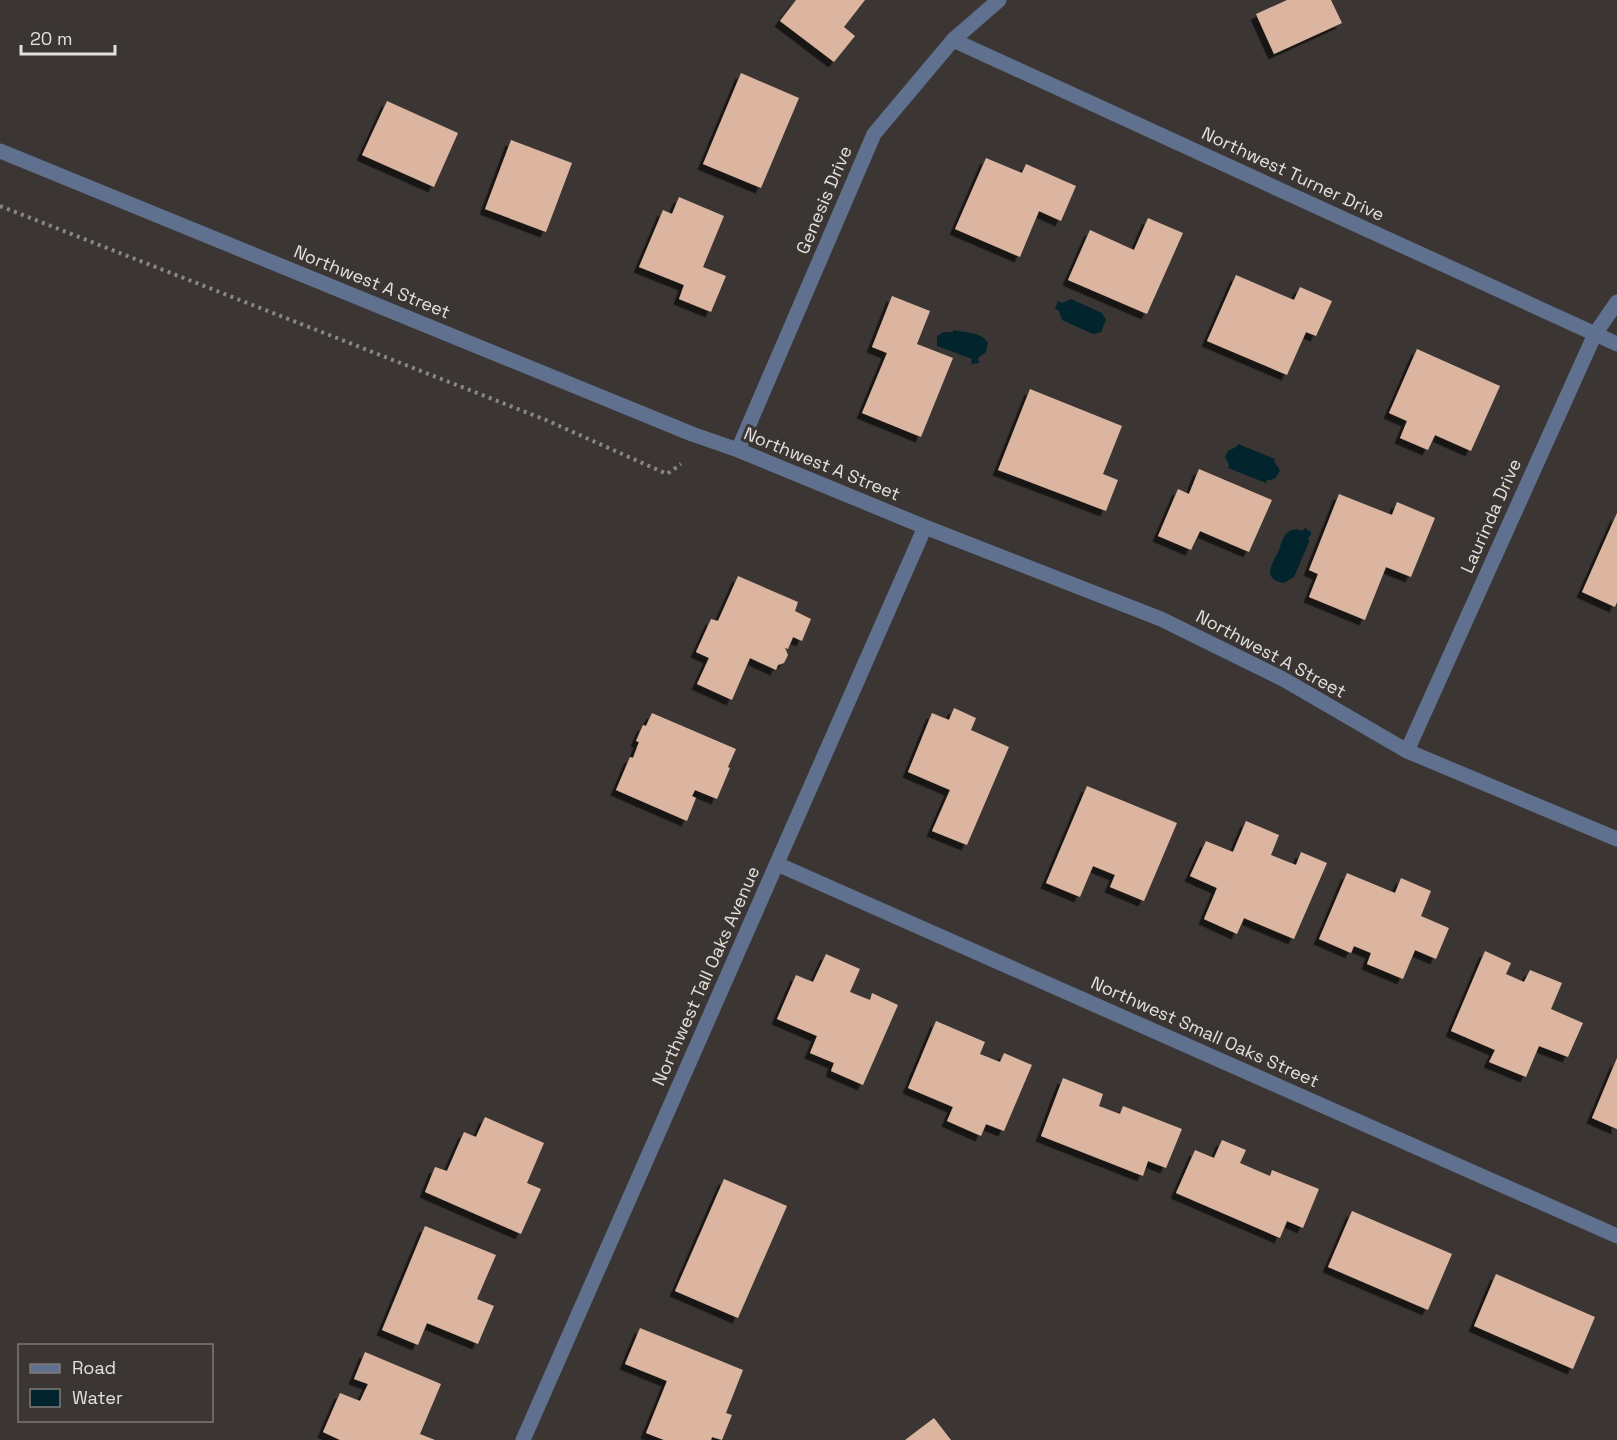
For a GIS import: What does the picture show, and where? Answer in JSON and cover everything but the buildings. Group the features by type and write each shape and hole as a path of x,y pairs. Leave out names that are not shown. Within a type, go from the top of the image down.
{"street":[{"name":"Genesis Drive","path":"738,450 874,134 953,40 999,0"},
{"name":"Northwest Turner Drive","path":"953,40 1617,344"},
{"name":"Northwest A Street","path":"0,151 681,430 738,450 925,527 1161,619 1283,680 1407,751 1617,839"},
{"name":"Laurinda Drive","path":"1407,751 1595,334 1617,302"},
{"name":"Northwest Tall Oaks Avenue","path":"523,1440 925,527"},
{"name":"Northwest Small Oaks Street","path":"777,864 1617,1236"}],"path":[{"path":"0,206 546,420 667,474 681,464"}],"water":[{"path":"1071,299 1102,313 1106,320 1101,332 1093,334 1062,320 1059,311 1055,309 1058,301 1062,303"},
{"path":"953,330 977,334 985,339 988,343 986,352 978,358 979,363 971,364 972,359 937,346 937,336 944,332 953,332"},
{"path":"1238,444 1275,459 1280,470 1277,476 1267,480 1266,483 1228,468 1225,457 1228,451"},
{"path":"1305,528 1311,532 1311,535 1294,577 1284,583 1277,581 1270,574 1270,570 1283,538 1290,531 1302,531"}]}
